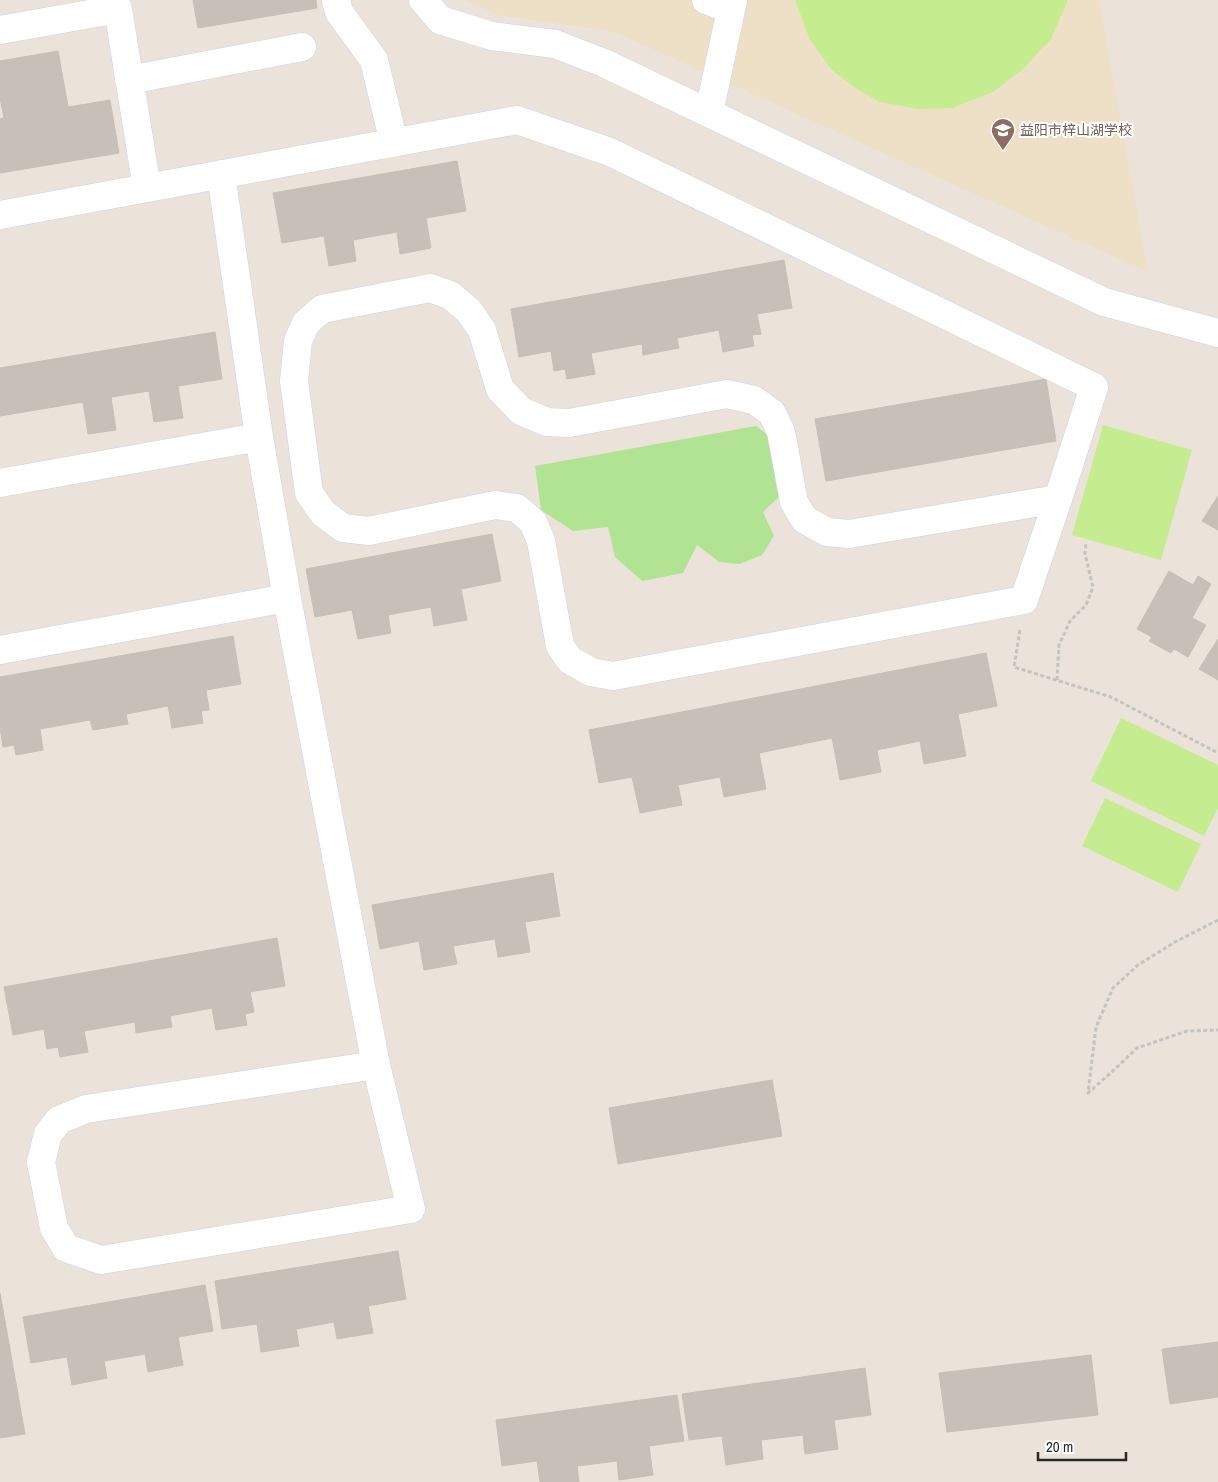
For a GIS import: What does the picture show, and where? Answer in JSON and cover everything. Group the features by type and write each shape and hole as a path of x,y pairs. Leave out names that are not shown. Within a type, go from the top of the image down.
{"street":[{"path":"336,0 339,12 374,60 394,143"},
{"path":"423,0 440,20 492,36 555,44 604,63 1104,302 1218,334"},
{"path":"706,0 732,4 709,113"},
{"path":"0,30 117,4 147,188"},
{"path":"129,80 302,48"},
{"path":"0,215 517,120 600,149 1094,387 1058,498 1024,600 613,676 591,672 570,660 560,646 541,541 533,522 517,508 495,505 369,531 343,528 323,513 309,493 294,382 298,341 306,323 322,310 430,288 450,295 469,311 482,330 500,389 521,411 547,422 569,423 727,394 754,400 772,413 781,432 794,502 804,519 827,532 849,534 1058,498"},
{"path":"221,174 260,437 287,598 376,1065 410,1209 101,1260 66,1248 54,1228 41,1162 48,1134 59,1120 86,1109 376,1065"},
{"path":"0,483 260,437"},
{"path":"0,650 287,598"}],"path":[{"path":"1057,680 1059,645 1070,622 1086,606 1093,587 1086,554 1086,542"},
{"path":"1024,600 1014,667 1111,697 1218,753"},
{"path":"1218,920 1175,942 1138,965 1113,988 1096,1027 1088,1093 1136,1048 1187,1031 1218,1030"}],"shaded area":[{"name":"益阳市梓山湖学校","path":"465,0 1099,0 1148,272 612,31 498,15"}],"green space":[{"path":"795,0 1068,0 1051,39 1022,70 993,92 952,108 919,109 880,102 855,88 831,69 810,40"},
{"path":"1103,425 1192,450 1161,560 1072,535"},
{"path":"756,426 772,438 781,495 763,512 774,536 762,555 740,564 719,562 697,545 683,573 642,581 615,557 608,527 573,531 541,510 535,466"},
{"path":"1121,718 1218,765 1218,808 1204,836 1091,781"},
{"path":"1105,798 1201,844 1178,892 1082,846"}],"building":[{"path":"193,0 316,0 317,8 198,28"},
{"path":"58,51 68,107 110,100 119,153 0,173 0,119 4,118 0,98 0,61"},
{"path":"457,161 466,211 426,218 431,248 400,254 397,232 353,240 356,261 329,266 324,236 282,243 273,193"},
{"path":"784,260 792,308 757,314 761,334 752,335 754,346 723,352 719,330 677,338 679,348 643,355 642,344 591,353 595,374 567,379 565,369 554,371 551,351 519,357 511,309"},
{"path":"215,332 222,379 178,386 183,418 154,422 149,391 111,397 116,430 88,434 83,402 0,416 0,368"},
{"path":"1046,379 1056,441 826,481 815,419"},
{"path":"1218,496 1218,530 1202,521"},
{"path":"492,534 501,581 461,589 467,620 434,626 431,607 388,615 391,633 358,639 352,610 315,617 306,569"},
{"path":"1169,571 1193,585 1198,576 1211,584 1192,618 1206,625 1188,657 1174,649 1171,653 1149,641 1152,637 1137,629"},
{"path":"233,636 241,684 206,690 209,710 201,711 203,723 172,728 168,706 126,714 128,724 93,730 90,720 40,729 43,750 16,755 14,745 3,747 0,727 0,677"},
{"path":"1218,639 1218,680 1199,669"},
{"path":"986,653 997,706 958,714 966,756 924,764 920,741 877,750 881,772 840,780 832,738 759,753 766,789 724,797 720,777 678,785 682,805 640,813 632,777 599,783 589,730"},
{"path":"553,873 560,916 525,922 530,952 498,957 495,939 453,946 457,964 424,970 419,941 380,949 372,905"},
{"path":"277,938 285,986 250,992 254,1012 245,1014 247,1025 216,1030 212,1008 170,1016 172,1027 136,1033 135,1022 84,1031 88,1052 60,1057 58,1047 47,1049 44,1029 13,1035 4,987"},
{"path":"772,1080 782,1136 618,1164 609,1108"},
{"path":"398,1251 406,1299 368,1306 373,1333 337,1339 334,1322 296,1329 299,1346 261,1352 257,1324 222,1329 215,1281"},
{"path":"205,1285 213,1331 178,1337 183,1365 148,1372 145,1354 104,1361 107,1378 72,1385 67,1357 31,1363 23,1317"},
{"path":"0,1293 25,1434 0,1438"},
{"path":"1218,1342 1218,1397 1170,1404 1162,1349"},
{"path":"1091,1355 1098,1415 947,1432 939,1373"},
{"path":"865,1368 871,1415 834,1420 838,1449 805,1454 803,1435 761,1440 763,1459 726,1465 722,1436 689,1440 682,1394"},
{"path":"677,1395 684,1441 649,1446 653,1475 619,1480 617,1461 577,1466 579,1482 540,1482 537,1461 502,1466 496,1420"}],"place":[{"name":"益阳市梓山湖学校","path":"1003,151"}]}
